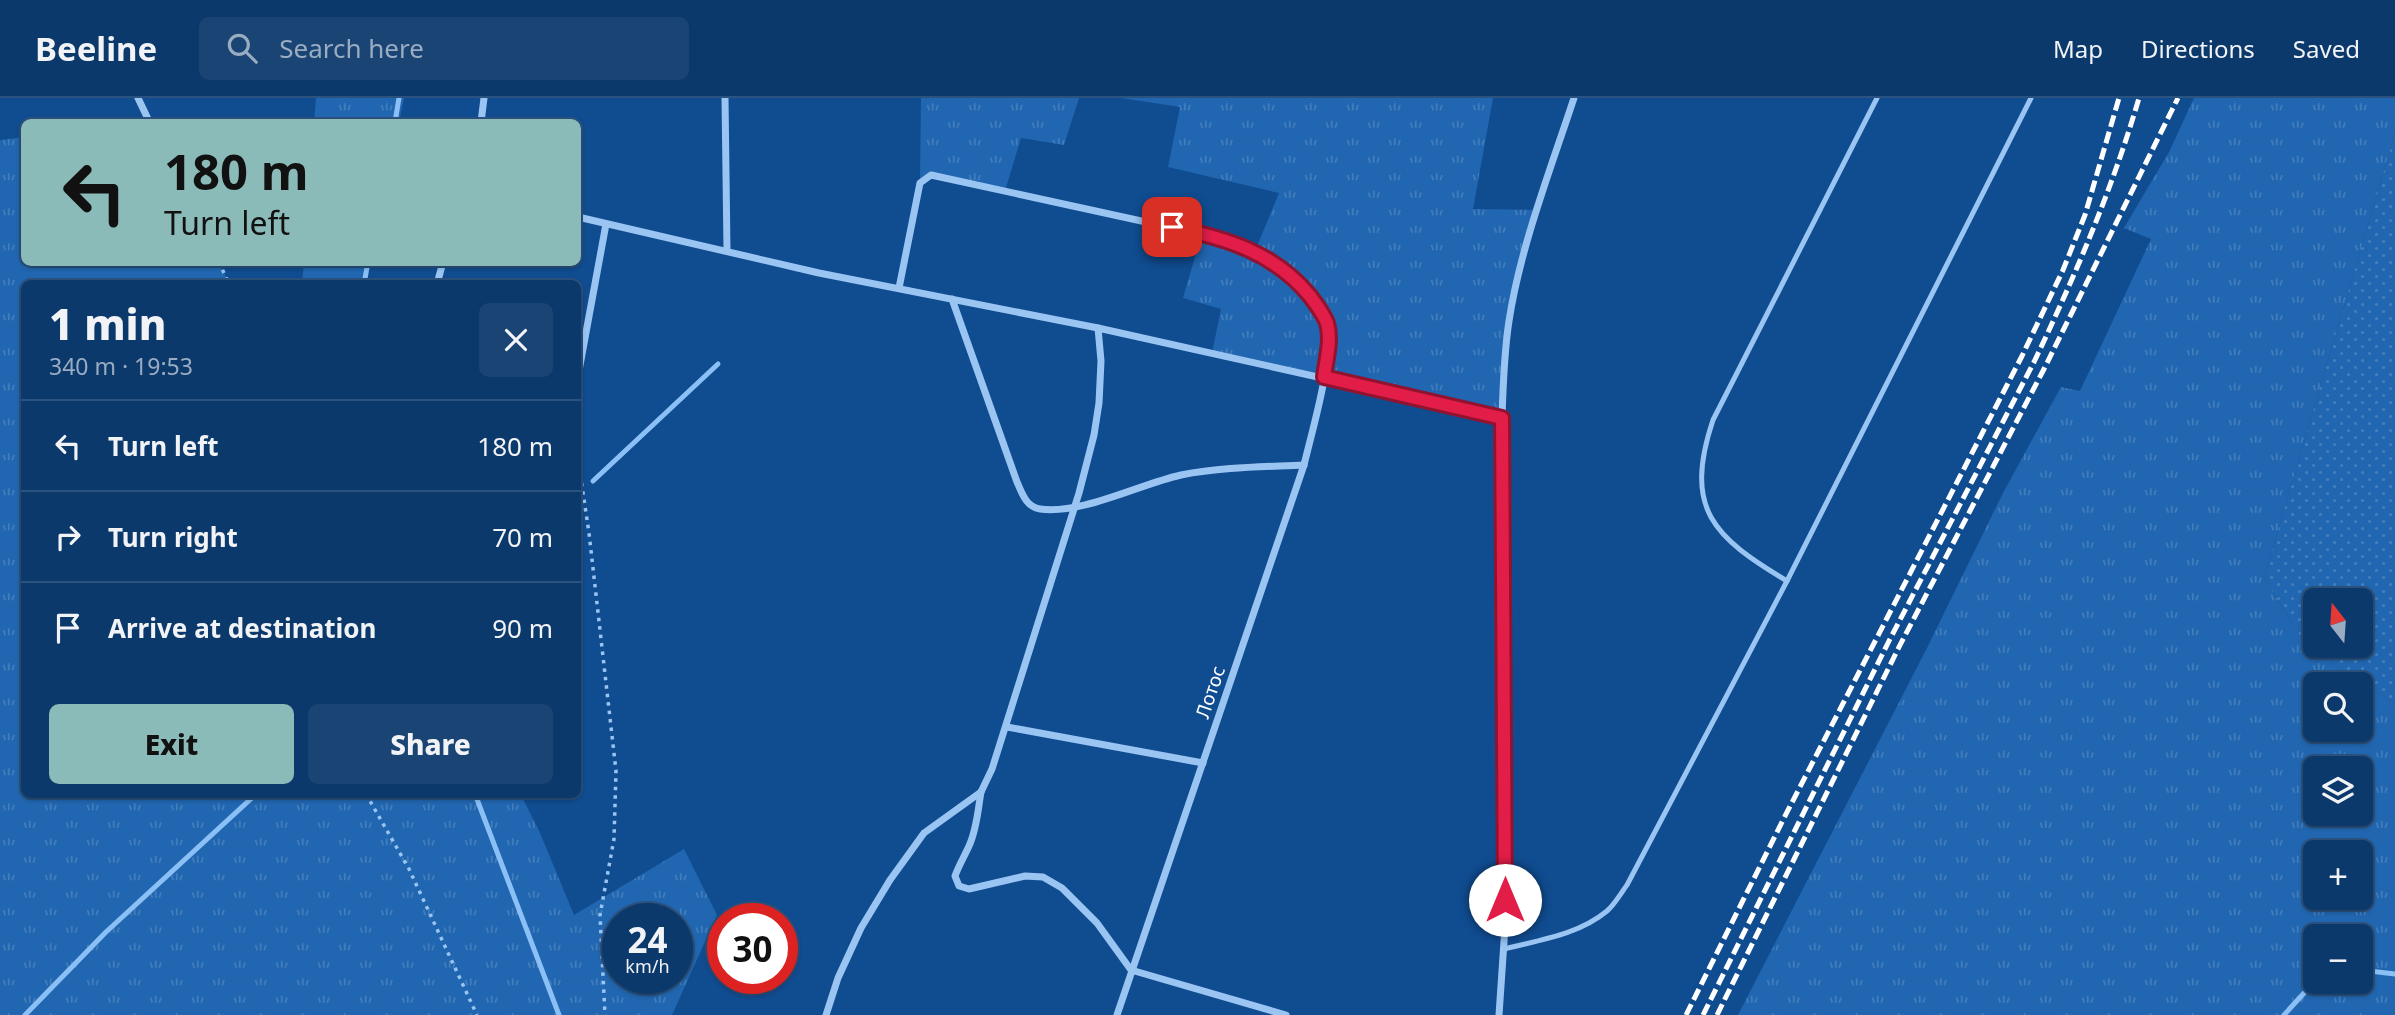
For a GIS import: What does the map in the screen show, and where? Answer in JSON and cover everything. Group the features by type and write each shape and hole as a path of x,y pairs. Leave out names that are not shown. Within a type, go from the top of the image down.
{"street":[{"path":"138,98 148,119"},
{"path":"481,119 484,98"},
{"path":"725,98 727,250"},
{"path":"1499,1015 1504,949 1504,366 1509,320 1531,234 1574,98"},
{"name":"Лотос","path":"899,288 920,183 931,175 1219,237 1255,251 1289,274 1319,307 1327,324 1324,377 1304,465 1117,1015"},
{"path":"581,217 819,273 1098,328 1502,418"},
{"path":"581,360 606,224"},
{"path":"953,299 1025,499 1036,509 1074,506 1177,476 1214,469 1304,465"},
{"path":"1098,328 1101,361 1094,435 1007,727 981,792 976,827 955,876 959,886 969,889 1025,876 1043,877 1062,888 1097,923 1131,970 1286,1015"},
{"path":"1007,727 1203,763"},
{"path":"826,1015 838,978 861,928 890,880 924,833 981,792"}],"lane":[{"path":"1787,581 1746,556 1715,525 1704,501 1700,473 1703,450 1713,421 1877,98"},
{"path":"1504,949 1584,926 1608,909 1627,885 1787,581 2031,98"}],"path":[{"path":"581,476 616,771 614,839 600,915 605,1015"},
{"path":"368,798 409,869 477,1015"}],"green space":[{"path":"316,98 404,98 400,119 314,119"},
{"path":"921,98 1079,98 1064,145 1021,138 1005,191 931,175 920,183"},
{"path":"1121,98 1493,98 1473,209 1538,210 1509,320 1502,418 1212,353 1221,309 1183,298 1202,233 1255,251 1279,193 1168,167 1180,107"},
{"path":"2194,98 2395,98 2395,133 2264,578 2303,641 2303,658 2324,658 2346,672 2303,672 2303,742 2373,742 2373,689 2395,703 2395,1015 1738,1015 1927,648 2003,493 2061,387 2080,391 2151,239 2124,228 2169,152"},
{"path":"2395,133 2395,703 2373,689 2373,672 2346,672 2324,658 2373,658 2373,588 2303,588 2303,641 2264,578"},
{"path":"21,137 21,266 220,266 228,280 21,280 21,798 522,798 574,915 684,849 711,903 707,903 707,937 693,968 693,903 602,903 602,994 681,994 672,1015 0,1015 0,140"},
{"path":"304,266 369,266 366,280 302,280"}],"waterway":[{"path":"396,119 399,98"},
{"path":"365,280 367,266"},
{"path":"593,481 718,364"},
{"path":"25,1015 106,932 252,798"},
{"path":"477,798 559,1015"},
{"path":"2373,971 2395,974"},
{"path":"2284,1015 2303,994"}],"railway":[{"path":"1686,1015 1784,818 2022,356 2063,270 2085,215 2119,98"},
{"path":"1703,1015 1889,641 2034,362 2092,232 2139,98"},
{"path":"1717,1015 1899,647 2044,369 2178,98"}],"route":[{"path":"1172,227 1233,242 1255,251 1289,274 1319,307 1327,324 1324,377 1502,418 1505,900"}]}
